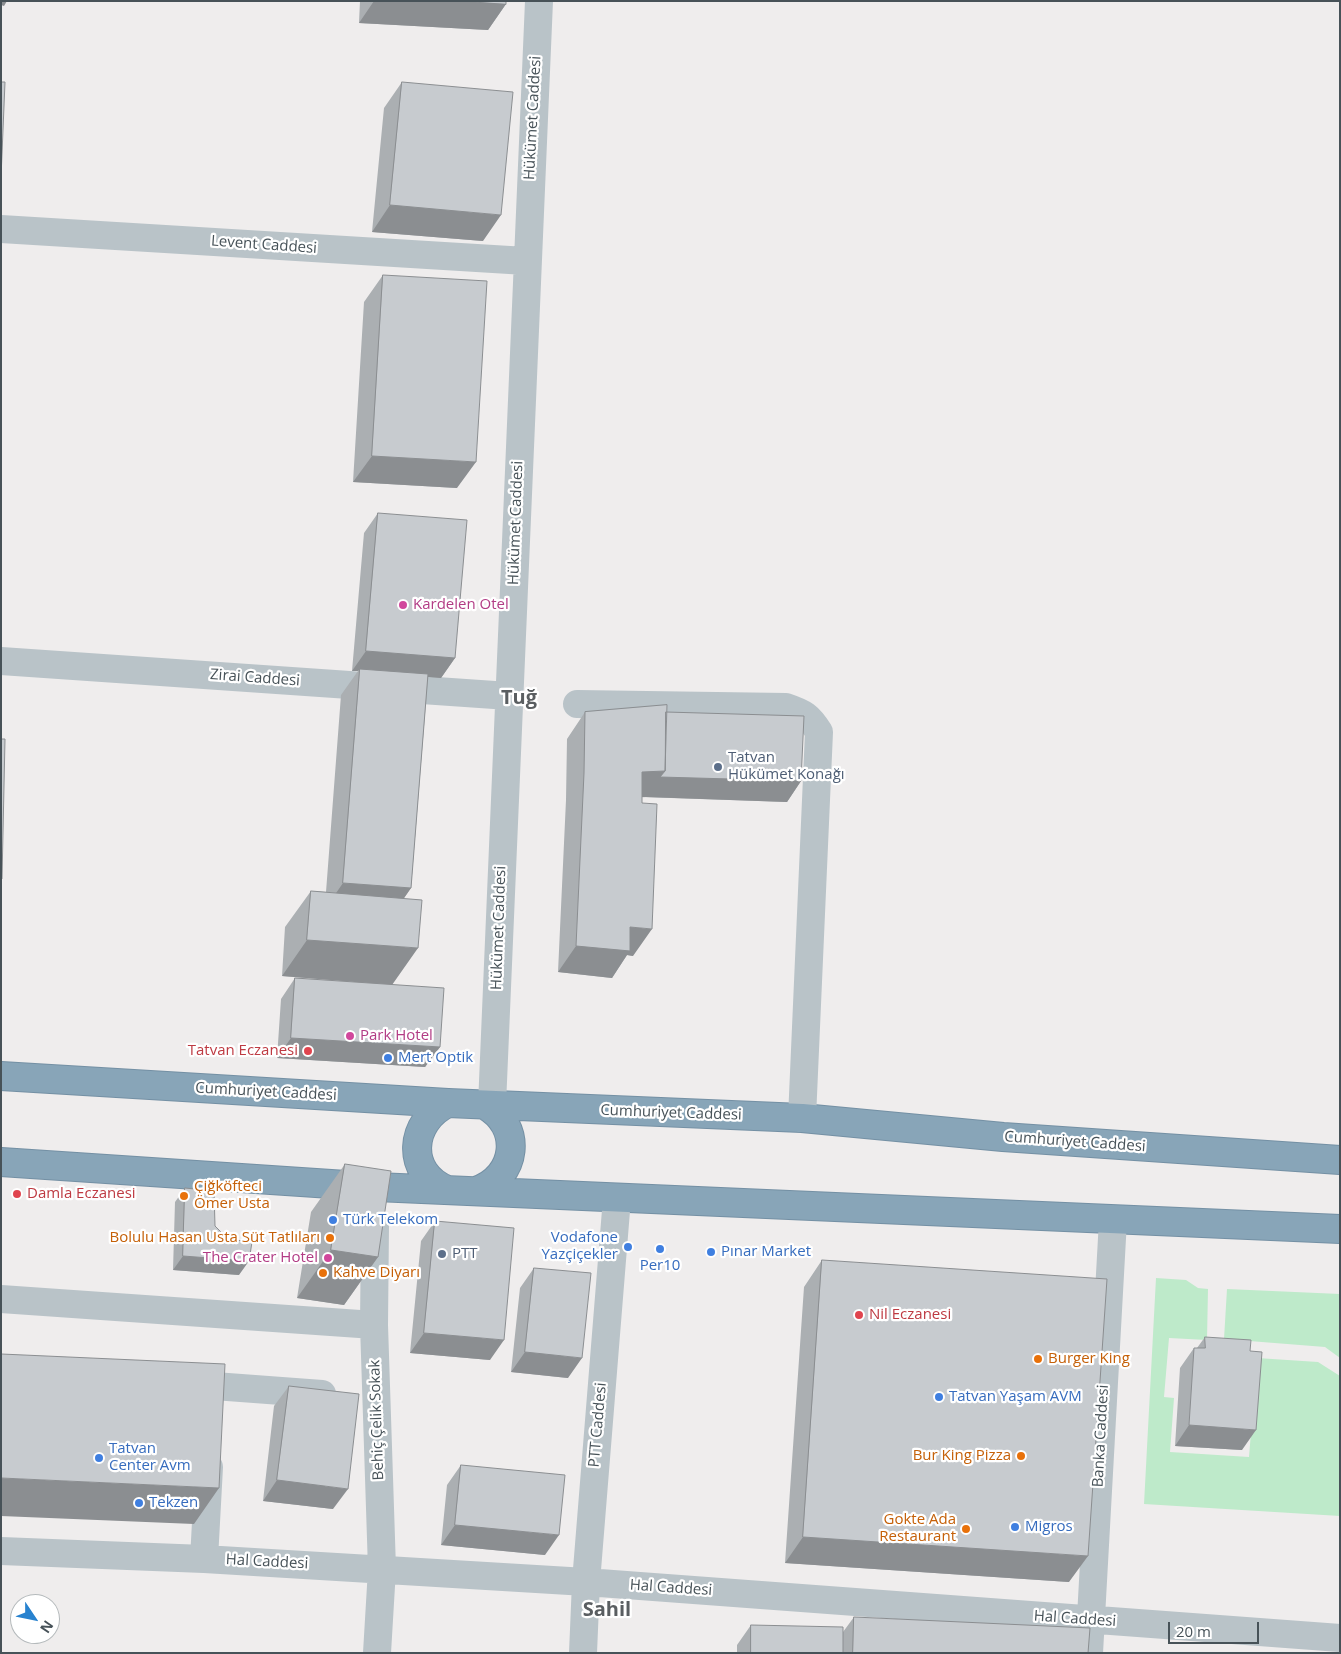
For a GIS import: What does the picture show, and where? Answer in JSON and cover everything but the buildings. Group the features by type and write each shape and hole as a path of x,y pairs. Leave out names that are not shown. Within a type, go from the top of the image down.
{"highway":[{"name":"Cumhuriyet Caddesi","path":"1,1076 448,1103 802,1118 1003,1137 1340,1160"},
{"path":"447,1190 440,1187 428,1176 419,1162 417,1146 419,1132 427,1118 437,1108 448,1103"},
{"path":"476,1191 486,1188 499,1178 508,1164 511,1148 509,1134 503,1120 488,1105"},
{"path":"1,1162 376,1187 1340,1229"}],"street":[{"name":"Hükümet Caddesi","path":"488,1105 509,696 526,261 539,1"},
{"name":"Levent Caddesi","path":"1,229 526,261"},
{"name":"Zirai Caddesi","path":"1,660 509,696"},
{"path":"577,704 786,707 801,712 812,720 819,732 802,1118"},
{"name":"Behiç Çelik Sokak","path":"376,1187 374,1325 382,1569 377,1653"},
{"name":"PTT Caddesi","path":"583,1653 586,1582 617,1198"},
{"name":"Banka Caddesi","path":"1089,1653 1113,1220"},
{"path":"1,1299 374,1325"},
{"path":"166,1383 377,1398"},
{"path":"212,1412 213,1386"},
{"path":"204,1559 210,1441"},
{"name":"Hal Caddesi","path":"1,1551 204,1559 586,1582 1340,1638"}],"green space":[{"path":"1156,1278 1186,1280 1198,1288 1208,1289 1207,1340 1169,1338 1164,1397 1174,1398 1170,1452 1249,1457 1257,1358 1318,1362 1340,1376 1340,1516 1144,1504"},
{"path":"1227,1289 1340,1294 1340,1358 1325,1347 1224,1339"}],"place":[{"name":"Kardelen Otel","path":"403,605"},
{"name":"Tatvan Hükümet Konağı","path":"718,767"},
{"name":"Park Hotel","path":"350,1036"},
{"name":"Tatvan Eczanesi","path":"308,1051"},
{"name":"Mert Optik","path":"388,1058"},
{"name":"Damla Eczanesi","path":"17,1194"},
{"name":"Çiğköfteci Ömer Usta","path":"184,1196"},
{"name":"Türk Telekom","path":"333,1220"},
{"name":"Bolulu Hasan Usta Süt Tatlıları","path":"330,1238"},
{"name":"Vodafone Yazçiçekler","path":"628,1247"},
{"name":"Per10","path":"660,1249"},
{"name":"Pınar Market","path":"711,1252"},
{"name":"PTT","path":"442,1254"},
{"name":"The Crater Hotel","path":"328,1258"},
{"name":"Kahve Diyarı","path":"323,1273"},
{"name":"Nil Eczanesi","path":"859,1315"},
{"name":"Burger King","path":"1038,1359"},
{"name":"Tatvan Yaşam AVM","path":"939,1397"},
{"name":"Bur King Pizza","path":"1021,1456"},
{"name":"Tatvan Center Avm","path":"99,1458"},
{"name":"Tekzen","path":"139,1503"},
{"name":"Migros","path":"1015,1527"},
{"name":"Gokte Ada Restaurant","path":"966,1529"}],"district":[{"name":"Tuğ","path":"519,698"},
{"name":"Sahil","path":"607,1610"}]}
